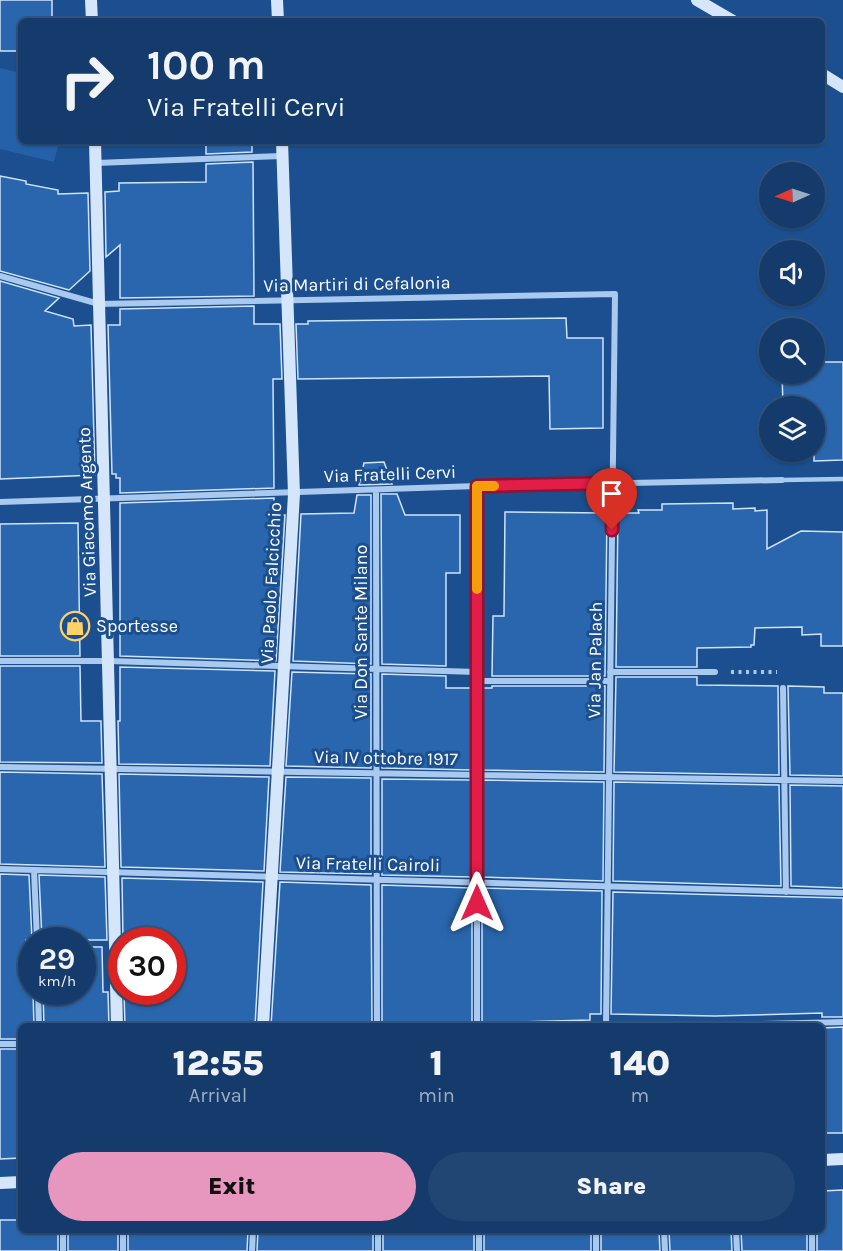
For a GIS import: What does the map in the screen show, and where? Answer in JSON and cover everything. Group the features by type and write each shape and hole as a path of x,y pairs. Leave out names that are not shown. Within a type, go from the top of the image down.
{"main road":[{"path":"92,0 92,18"},
{"path":"277,0 278,18"},
{"path":"697,0 728,18"},
{"path":"825,76 843,87"},
{"name":"Via Giacomo Argento","path":"95,144 117,1023"},
{"name":"Via Paolo Falcicchio","path":"263,1023 294,494 282,144"},
{"path":"825,1160 843,1159"},
{"path":"0,1183 18,1182"}],"street":[{"path":"96,163 282,156"},
{"name":"Via Martiri di Cefalonia","path":"0,276 99,303 615,294"},
{"name":"Via Jan Palach","path":"606,1023 615,294"},
{"name":"Via Fratelli Cervi","path":"0,502 294,494 477,486 782,480"},
{"path":"477,486 477,1023"},
{"name":"Via Don Sante Milano","path":"376,490 377,1023"},
{"path":"0,661 109,661 477,672"},
{"path":"610,672 715,672"},
{"path":"477,681 610,681"},
{"path":"783,688 786,892"},
{"name":"Via IV ottobre 1917","path":"0,768 843,781"},
{"name":"Via Fratelli Cairoli","path":"0,869 843,894"},
{"path":"34,870 36,927"},
{"path":"38,1005 39,1023"},
{"path":"823,1023 843,1022"},
{"path":"0,1044 18,1044"},
{"path":"63,1233 63,1251"},
{"path":"123,1233 123,1251"},
{"path":"252,1251 253,1233"},
{"path":"378,1233 378,1251"},
{"path":"479,1233 479,1251"},
{"path":"596,1233 596,1251"},
{"path":"664,1233 665,1251"},
{"path":"736,1233 736,1251"},
{"path":"812,1233 812,1251"}],"lane":[{"path":"782,480 843,479"}],"path":[{"path":"715,672 783,672"}],"shaded area":[{"path":"0,68 18,72 18,144 58,144 54,162 0,149"}],"building":[{"path":"0,0 52,0 52,18 18,18 18,51 0,51"},
{"path":"206,144 252,144 252,152 206,154"},
{"path":"253,162 254,296 120,298 120,245 106,257 105,192 119,191 119,183 206,182 206,164"},
{"path":"0,176 58,190 58,194 88,193 90,271 69,290 0,271"},
{"path":"0,281 59,298 45,311 73,319 74,326 91,325 95,475 0,479"},
{"path":"254,306 254,324 280,324 282,379 273,379 274,488 120,493 120,478 112,474 108,325 120,325 120,309"},
{"path":"566,318 567,338 603,338 603,428 550,429 549,376 298,379 296,324 308,324 308,321"},
{"path":"825,362 843,362 843,460 825,461 825,396 783,396 782,384 825,384"},
{"path":"384,462 392,484 359,485 364,463"},
{"path":"381,494 397,494 405,515 460,515 460,573 446,573 446,666 382,664"},
{"path":"357,495 371,495 371,664 293,661 301,514 354,513"},
{"path":"274,498 274,515 285,515 276,661 120,656 120,503"},
{"path":"733,503 733,509 767,510 767,549 801,531 843,532 843,646 821,646 821,634 802,635 802,627 755,628 754,645 751,647 697,648 697,667 616,667 618,513 662,510 662,504"},
{"path":"505,512 607,513 605,676 492,676 493,616 504,616"},
{"path":"78,523 80,656 0,656 0,524"},
{"path":"0,666 80,666 81,721 101,721 102,763 0,762"},
{"path":"120,667 275,671 270,766 119,764"},
{"path":"292,672 371,674 371,768 286,766"},
{"path":"382,674 446,676 446,688 472,688 472,770 382,768"},
{"path":"616,677 697,677 697,685 778,686 779,775 614,772"},
{"path":"492,686 605,686 604,772 482,770 482,688 492,688"},
{"path":"788,686 824,687 824,693 843,693 843,776 790,775"},
{"path":"0,772 102,774 105,867 0,864"},
{"path":"119,774 269,777 264,871 121,867"},
{"path":"286,777 371,778 371,874 280,872"},
{"path":"382,779 472,780 472,877 382,875"},
{"path":"482,780 604,782 603,881 482,877"},
{"path":"614,782 779,785 781,886 613,881"},
{"path":"790,785 843,786 843,888 791,886"},
{"path":"0,874 29,875 31,927 18,927 18,1005 33,1005 34,1023 18,1023 18,1039 0,1039"},
{"path":"39,875 105,877 107,940 96,940 96,927 41,927"},
{"path":"122,878 263,882 255,1023 125,1023 124,1005 186,1005 186,927 123,927"},
{"path":"280,882 371,885 372,1023 271,1023"},
{"path":"382,885 472,888 472,1023 382,1023"},
{"path":"482,888 602,891 601,1014 590,1014 590,1020 482,1023"},
{"path":"613,892 843,898 843,1017 822,1017 822,1013 715,1016 611,1014"},
{"path":"96,947 102,947 103,992 108,992 109,1023 44,1023 43,1005 96,1005"},
{"path":"843,1027 843,1133 825,1133 825,1028"},
{"path":"0,1049 18,1049 18,1158 0,1159"},
{"path":"843,1190 843,1251 817,1251 817,1233 825,1233 825,1191"},
{"path":"0,1220 18,1220 18,1233 58,1233 58,1251 0,1251"},
{"path":"68,1233 118,1233 118,1251 68,1251"},
{"path":"128,1233 248,1233 247,1251 128,1251"},
{"path":"258,1233 373,1233 373,1251 257,1251"},
{"path":"383,1233 474,1233 474,1251 383,1251"},
{"path":"484,1233 591,1233 591,1251 484,1251"},
{"path":"601,1233 659,1233 660,1251 601,1251"},
{"path":"669,1233 731,1233 732,1251 670,1251"},
{"path":"741,1233 807,1233 807,1251 742,1251"}],"slow traffic":[{"path":"477,589 477,486 494,486"}],"place":[{"name":"Sportesse","path":"75,626"}],"route":[{"path":"477,903 477,486 613,483 612,530"}]}
